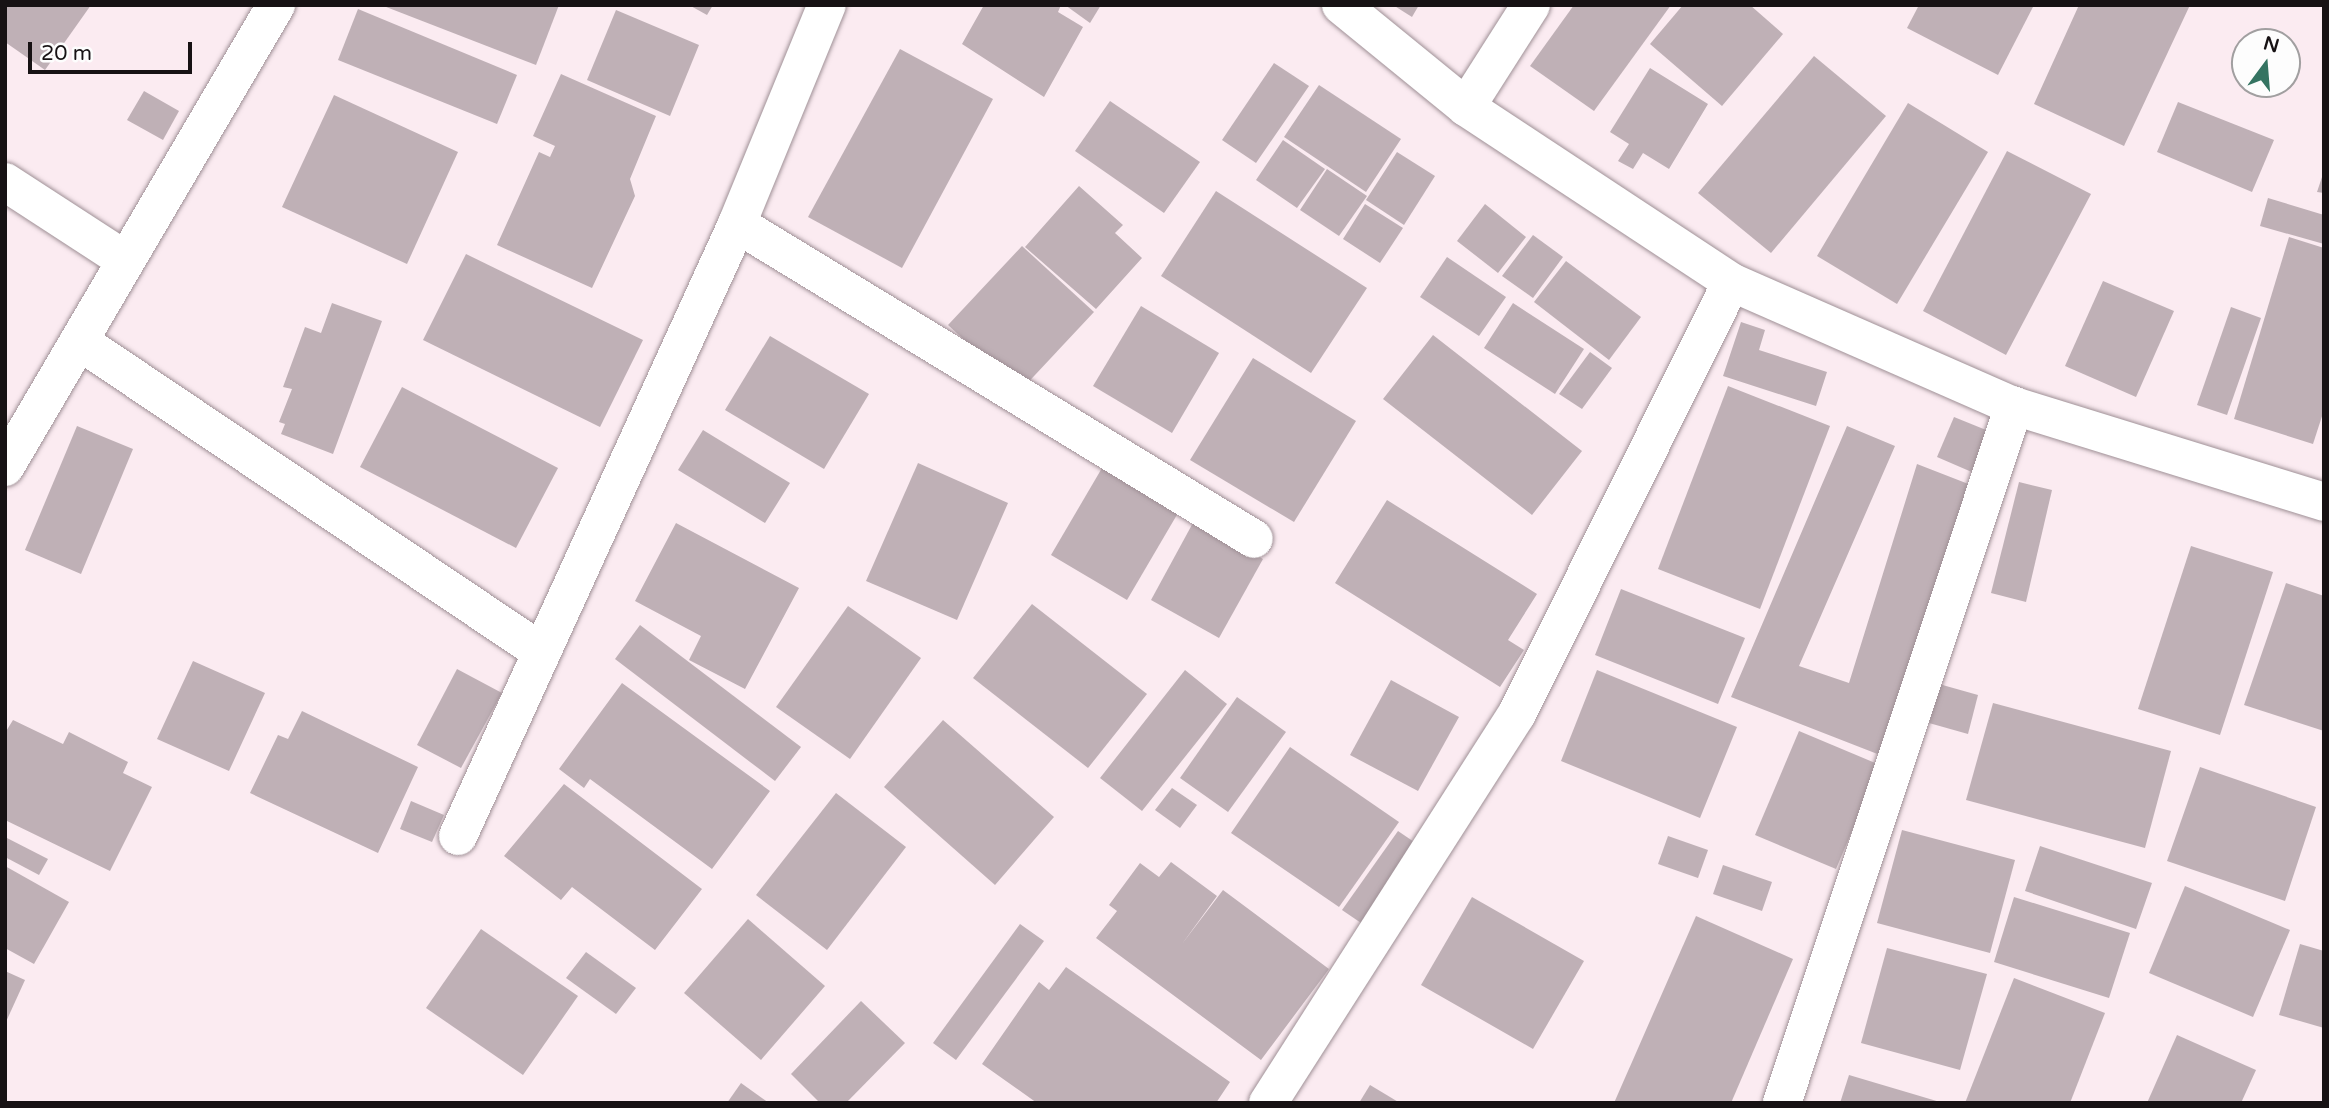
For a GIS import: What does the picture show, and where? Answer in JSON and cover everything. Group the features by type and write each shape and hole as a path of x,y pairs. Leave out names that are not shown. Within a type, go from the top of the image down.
{"street":[{"path":"5,467 276,5"},
{"path":"458,836 540,651 737,224 827,5"},
{"path":"1341,5 1466,107 1731,282 2014,406 2324,502"},
{"path":"1466,107 1531,5"},
{"path":"5,182 125,261"},
{"path":"737,224 1254,539"},
{"path":"1268,1103 1517,714 1731,282"},
{"path":"79,341 540,651"},
{"path":"1782,1103 2014,406"}],"building":[{"path":"5,5 91,5 45,70 5,42"},
{"path":"381,5 559,5 536,65"},
{"path":"689,5 713,5 707,15"},
{"path":"984,5 1061,5 1058,12 1083,27 1044,97 962,44"},
{"path":"1065,5 1101,5 1090,23"},
{"path":"1393,5 1419,5 1412,17"},
{"path":"1574,5 1671,5 1594,111 1530,66"},
{"path":"1683,5 1750,5 1783,34 1722,106 1650,44"},
{"path":"1919,5 2034,5 1998,75 1907,28"},
{"path":"2079,5 2190,5 2124,146 2034,104"},
{"path":"358,9 517,75 497,124 338,60"},
{"path":"616,10 699,45 670,116 587,80"},
{"path":"900,49 993,99 902,268 808,217"},
{"path":"1814,56 1886,116 1771,253 1698,193"},
{"path":"1274,63 1309,86 1256,163 1222,140"},
{"path":"1650,68 1708,104 1669,169 1643,153 1633,169 1618,161 1629,144 1610,132"},
{"path":"561,74 656,116 630,179 635,196 592,288 497,245 539,152 550,157 555,146 533,136"},
{"path":"1319,85 1401,139 1366,192 1284,137"},
{"path":"144,91 179,111 163,140 127,120"},
{"path":"334,95 458,152 407,264 282,207"},
{"path":"1110,101 1200,162 1164,213 1075,151"},
{"path":"2178,102 2274,140 2252,192 2157,152"},
{"path":"1908,103 1988,152 1897,304 1817,256"},
{"path":"1283,140 1325,169 1297,208 1256,180"},
{"path":"2007,151 2091,194 2006,355 1923,311"},
{"path":"1397,152 1435,176 1404,225 1366,200"},
{"path":"1327,169 1367,196 1339,236 1300,210"},
{"path":"2324,171 2324,193 2317,192"},
{"path":"1079,186 1123,225 1115,233 1142,258 1096,309 1025,247"},
{"path":"1216,191 1367,288 1311,373 1161,276"},
{"path":"2268,198 2324,215 2324,244 2260,226"},
{"path":"1365,204 1403,228 1380,263 1343,239"},
{"path":"1485,204 1526,237 1498,273 1457,241"},
{"path":"1533,235 1563,257 1533,298 1502,276"},
{"path":"2289,237 2324,248 2324,410 2313,444 2234,419"},
{"path":"1022,246 1094,312 1020,391 948,325"},
{"path":"466,254 643,340 600,427 423,340"},
{"path":"1447,257 1506,297 1479,336 1420,297"},
{"path":"1566,261 1641,317 1609,360 1534,302"},
{"path":"2103,281 2174,311 2136,397 2065,366"},
{"path":"332,303 382,321 333,454 281,434 285,424 279,422 292,389 283,387 305,327 321,333"},
{"path":"1513,303 1584,349 1555,394 1484,348"},
{"path":"1141,306 1219,353 1172,433 1093,386"},
{"path":"2231,307 2261,318 2227,415 2197,405"},
{"path":"1741,322 1765,330 1759,350 1827,372 1816,406 1723,376"},
{"path":"1433,335 1582,451 1532,515 1383,399"},
{"path":"770,336 869,394 824,469 725,410"},
{"path":"1590,352 1612,368 1582,409 1559,394"},
{"path":"1253,358 1356,421 1294,522 1190,460"},
{"path":"1728,386 1830,426 1760,609 1658,569"},
{"path":"402,387 558,468 516,548 360,467"},
{"path":"1954,417 1991,432 1974,473 1937,457"},
{"path":"77,426 133,449 81,574 25,550"},
{"path":"1847,426 1895,446 1799,666 1849,683 1917,464 1971,485 1880,755 1731,697"},
{"path":"703,430 790,483 765,523 678,470"},
{"path":"918,463 1008,503 957,620 866,581"},
{"path":"1102,468 1178,513 1127,600 1051,555"},
{"path":"2019,482 2052,490 2026,602 1991,593"},
{"path":"1387,500 1537,594 1508,640 1524,650 1500,687 1335,583"},
{"path":"1194,521 1263,559 1219,638 1151,600"},
{"path":"676,523 799,588 745,689 689,660 701,636 635,601"},
{"path":"2191,546 2273,572 2220,735 2138,709"},
{"path":"2286,583 2324,596 2324,731 2244,705"},
{"path":"1621,589 1745,638 1718,704 1595,655"},
{"path":"1032,604 1147,694 1088,768 973,678"},
{"path":"848,606 921,658 850,759 776,707"},
{"path":"640,625 801,747 775,781 615,659"},
{"path":"193,661 265,693 229,771 157,739"},
{"path":"457,669 502,693 461,768 417,745"},
{"path":"1185,670 1227,704 1142,811 1100,778"},
{"path":"1597,670 1737,727 1700,818 1561,761"},
{"path":"1391,680 1459,717 1418,791 1350,755"},
{"path":"622,683 770,791 712,869 590,779 584,788 559,769"},
{"path":"1939,684 1978,695 1968,734 1929,723"},
{"path":"1237,697 1286,732 1228,812 1180,778"},
{"path":"1993,703 2171,751 2145,848 1966,800"},
{"path":"302,711 418,767 378,853 250,793 278,735 288,739"},
{"path":"13,720 63,744 69,732 128,762 123,773 152,787 110,871 5,820 5,733"},
{"path":"943,720 1054,817 995,885 884,787"},
{"path":"1799,731 1880,765 1836,869 1755,835"},
{"path":"1290,747 1399,822 1339,907 1231,833"},
{"path":"2200,767 2316,807 2285,901 2167,861"},
{"path":"564,784 702,889 655,950 572,887 561,900 504,856"},
{"path":"1172,788 1197,805 1180,828 1155,810"},
{"path":"836,793 906,847 827,950 756,895"},
{"path":"411,801 444,815 432,842 400,829"},
{"path":"1902,830 2015,860 1990,953 1877,923"},
{"path":"1398,831 1420,846 1364,925 1342,910"},
{"path":"1668,836 1708,850 1698,878 1658,864"},
{"path":"5,837 48,859 39,875 5,857"},
{"path":"2040,846 2152,883 2136,929 2025,891"},
{"path":"1171,862 1217,896 1182,944 1223,890 1329,969 1261,1060 1096,938 1117,911 1109,905 1140,863 1159,877"},
{"path":"1723,865 1772,882 1762,911 1713,894"},
{"path":"5,866 69,902 34,964 5,948"},
{"path":"2185,886 2290,930 2253,1017 2149,973"},
{"path":"1472,897 1584,961 1533,1049 1421,985"},
{"path":"2014,897 2130,933 2109,998 1994,962"},
{"path":"1696,916 1793,959 1731,1103 1614,1103"},
{"path":"748,919 825,986 761,1060 684,993"},
{"path":"1020,924 1044,941 956,1060 933,1043"},
{"path":"481,929 578,996 523,1075 426,1008"},
{"path":"2300,944 2324,951 2324,1028 2279,1015"},
{"path":"1887,948 1987,974 1960,1070 1861,1043"},
{"path":"586,952 636,988 616,1014 566,978"},
{"path":"1066,967 1230,1082 1216,1103 1037,1103 982,1064 1039,982 1049,990"},
{"path":"5,971 25,980 5,1024"},
{"path":"2014,978 2105,1013 2070,1103 1965,1103"},
{"path":"861,1001 905,1043 846,1103 820,1103 791,1074"},
{"path":"2177,1035 2256,1070 2241,1103 2147,1103"},
{"path":"1849,1075 1940,1102 1940,1103 1840,1103"},
{"path":"741,1083 769,1103 727,1103"},
{"path":"1370,1085 1400,1103 1359,1103"}]}
